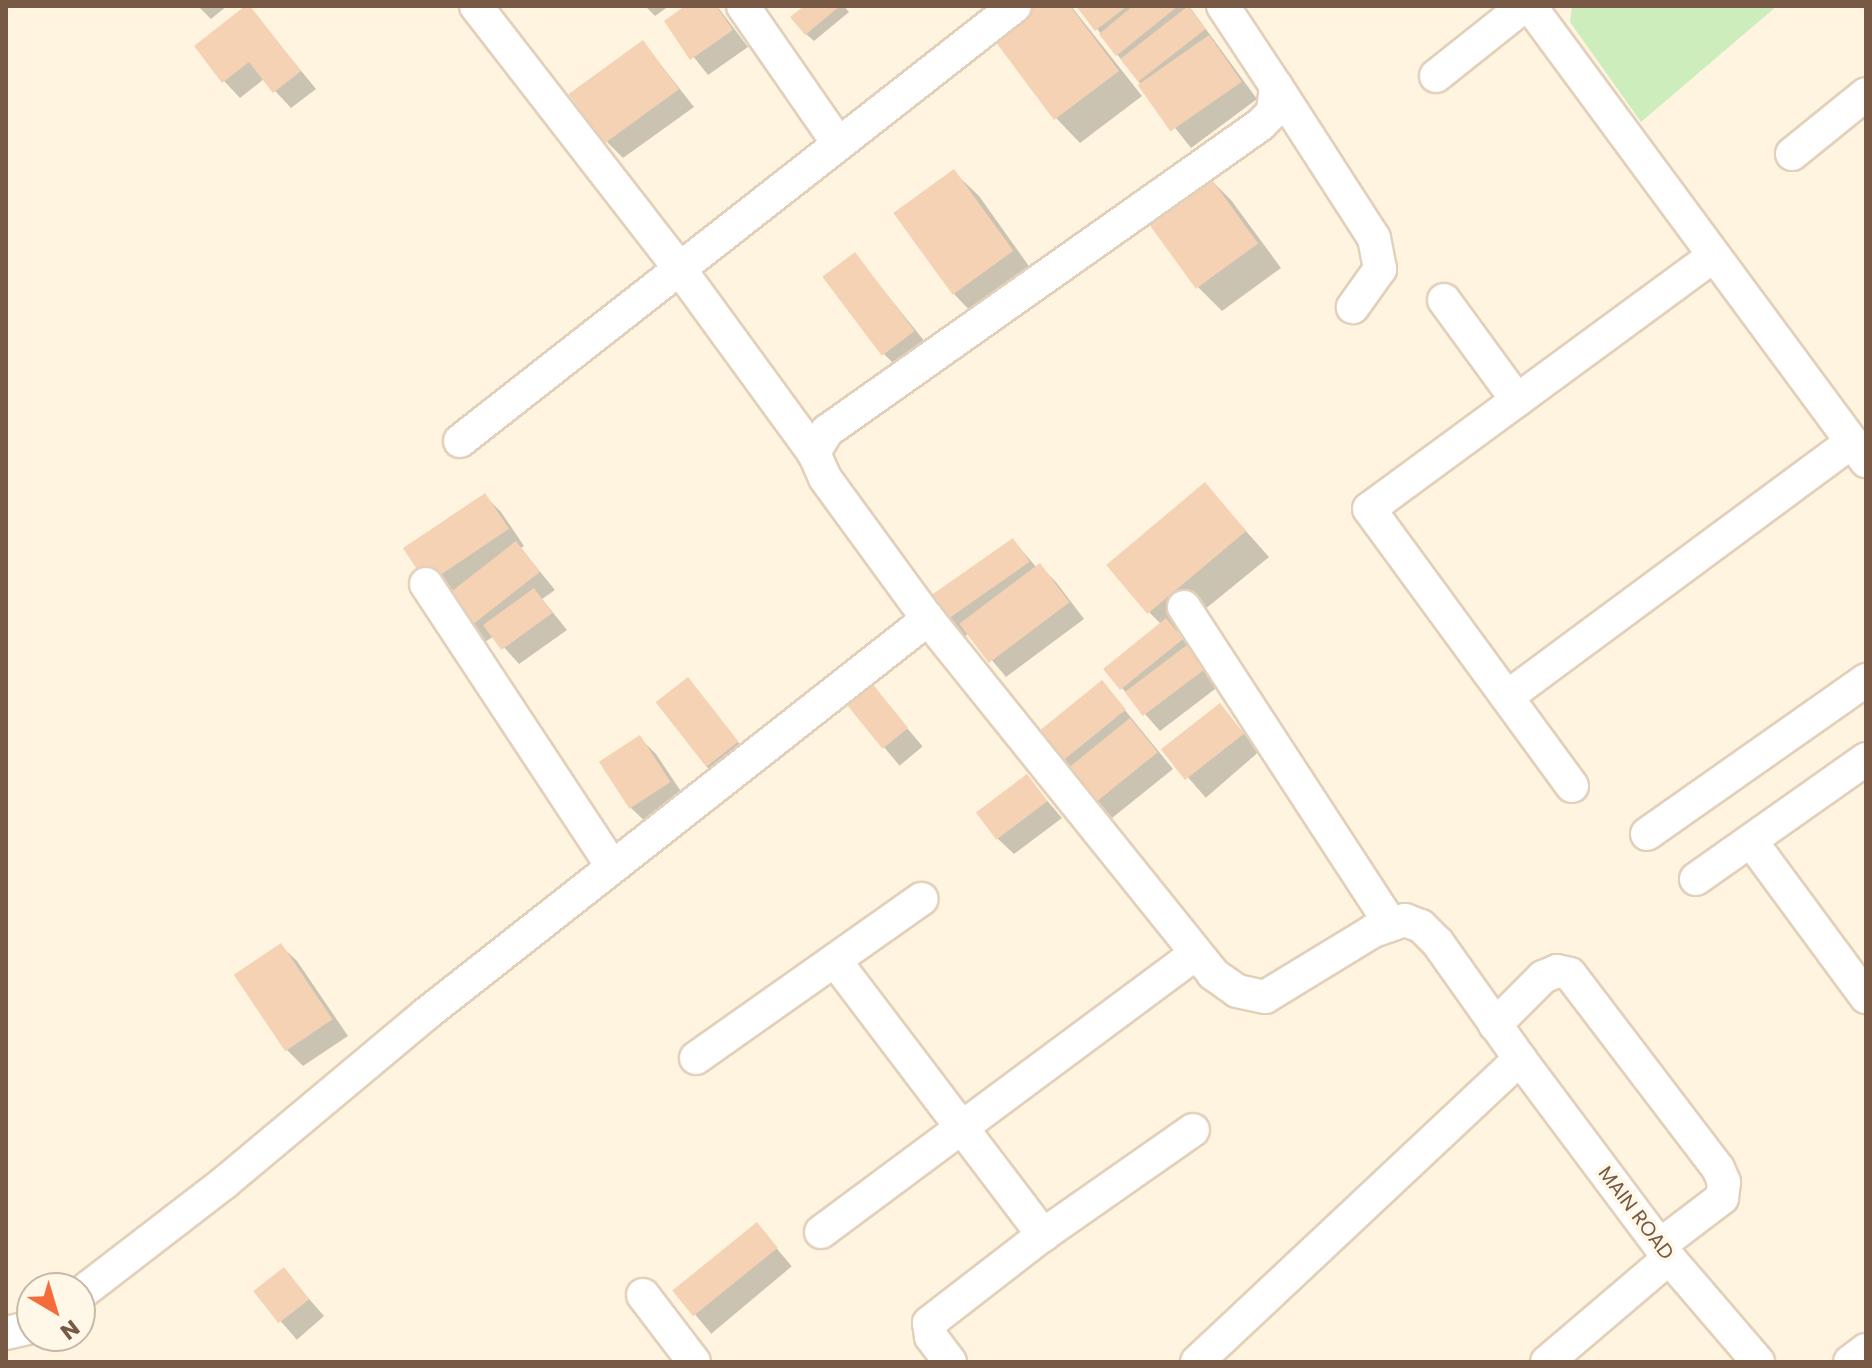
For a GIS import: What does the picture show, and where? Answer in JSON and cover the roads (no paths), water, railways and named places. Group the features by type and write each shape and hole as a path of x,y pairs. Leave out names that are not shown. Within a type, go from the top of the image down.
{"street":[{"path":"476,6 679,268 814,453 825,478 928,619 1213,974 1237,991 1265,997 1373,931 1391,925 1184,607"},
{"path":"743,6 838,143"},
{"path":"460,441 1015,6"},
{"path":"1223,6 1374,238 1380,269 1353,307"},
{"path":"1436,76 1524,6"},
{"path":"1507,697 1859,452 1530,6"},
{"path":"814,453 827,431 1260,125 1273,112 1276,86"},
{"path":"1792,154 1866,94"},
{"path":"1572,786 1369,509 1714,256"},
{"path":"1444,300 1517,400"},
{"path":"426,584 612,866"},
{"path":"96,1282 224,1183 426,1014 928,619"},
{"path":"1647,834 1866,680"},
{"path":"1696,879 1864,764"},
{"path":"1751,841 1866,997"},
{"path":"696,1058 921,899"},
{"name":"MAIN ROAD","path":"1391,925 1405,920 1421,926 1438,943 1495,1025 1664,1252 1758,1362"},
{"path":"821,1232 1196,953"},
{"path":"836,962 1043,1235"},
{"path":"1495,1025 1543,977 1557,971 1570,974 1718,1168 1724,1182 1722,1198 1547,1362"},
{"path":"1197,1362 1520,1059"},
{"path":"950,1362 931,1337 929,1323 1043,1235 1193,1130"},
{"path":"643,1295 694,1362"},
{"path":"1850,1362 1866,1350"}]}
